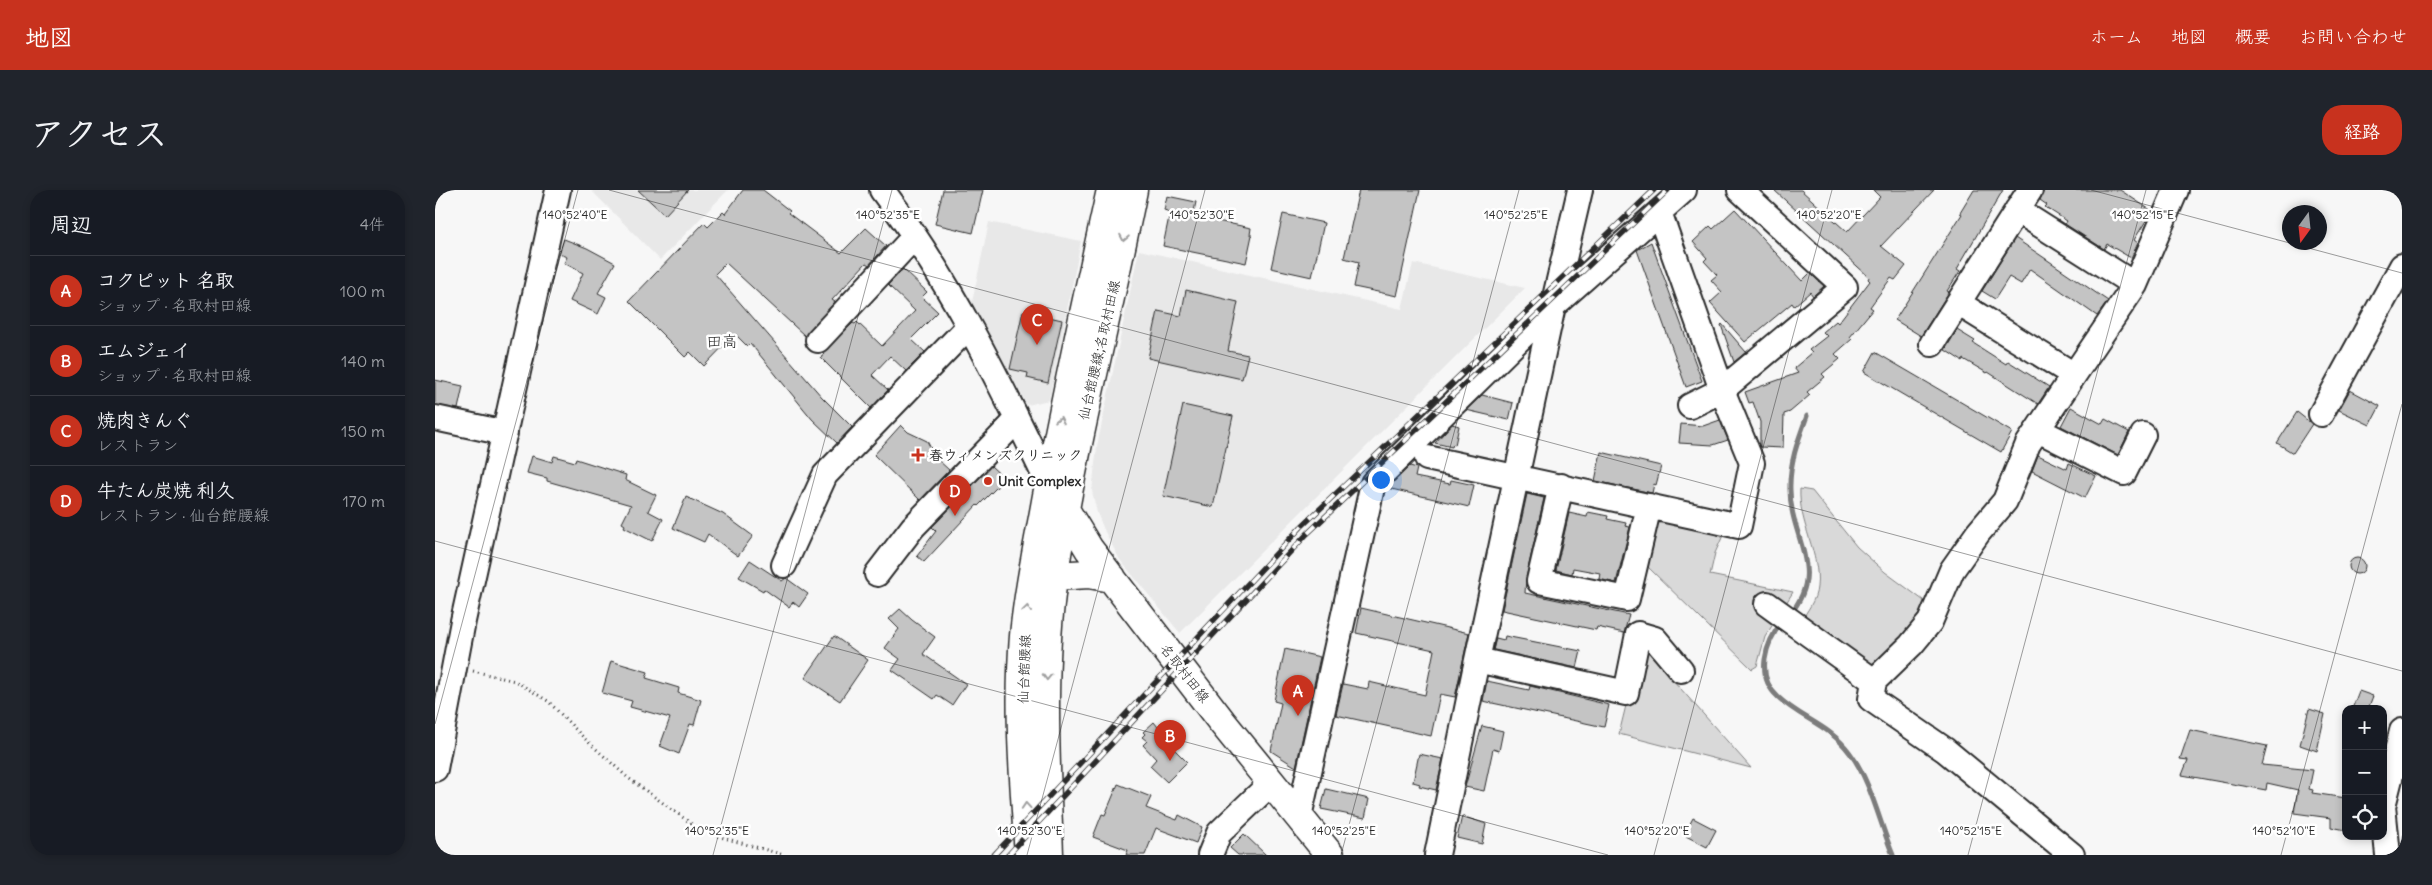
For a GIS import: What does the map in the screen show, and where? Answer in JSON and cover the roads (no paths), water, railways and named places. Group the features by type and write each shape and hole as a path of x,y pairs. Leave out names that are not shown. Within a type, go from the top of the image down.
{"main road":[{"name":"仙台館腰線;名取村田線","path":"1049,485 1060,417 1111,190"},
{"name":"仙台館腰線;名取村田線","path":"1066,510 1080,434 1133,190"},
{"name":"名取村田線","path":"1049,485 1089,549 1111,578 1271,783 1330,855"},
{"name":"仙台館腰線","path":"1029,855 1023,772 1022,684 1024,635 1030,584 1049,485"},
{"name":"仙台館腰線","path":"1049,855 1045,726 1047,651 1054,576 1066,510"},
{"path":"1054,576 1089,574 1111,578"}],"street":[{"path":"435,769 456,668 463,622 558,190"},
{"path":"882,190 938,274 1017,420 1049,485"},
{"path":"1437,855 1516,477 1580,190"},
{"path":"1299,817 1373,483 1553,306 1684,190"},
{"path":"1690,406 1722,390 1845,287 1740,190"},
{"path":"1932,344 2030,190"},
{"path":"2072,855 1945,750 1871,699 1874,681 1888,665 1911,645 1930,622 1952,570 1978,533 2005,501 2029,444 2037,430 2135,285 2176,190"},
{"path":"2017,210 2135,285"},
{"path":"1427,458 1739,526 1752,463 1722,390 1659,212"},
{"path":"818,340 914,237"},
{"path":"2321,414 2402,266"},
{"path":"1958,303 2074,375"},
{"path":"784,565 825,475 968,327"},
{"path":"435,418 505,433"},
{"path":"877,574 913,527 1017,420"},
{"path":"2037,430 2125,473 2143,435"},
{"path":"1561,486 1539,581 1627,599 1649,506"},
{"path":"1781,615 1874,681"},
{"path":"1477,660 1625,693 1638,634 1655,639 1681,670"},
{"path":"2388,855 2383,806 2402,731"},
{"path":"1210,855 1219,833 1271,783"}],"waterway":[{"path":"1790,614 1801,598 1806,583 1804,554 1795,523 1790,480 1795,452 1807,416"},
{"path":"1782,622 1771,640 1765,659 1765,670 1771,689 1787,705 1834,736 1850,753 1869,789 1893,855"}],"railway":[{"path":"994,855 1301,527 1654,190"},
{"path":"1008,855 1307,534 1668,190"}],"place":[{"name":"焼肉きんぐ","path":"1037,345"},
{"name":"春ウィメンズクリニック","path":"918,455"},
{"name":"Unit Complex","path":"988,481"},
{"name":"牛たん炭焼 利久","path":"955,516"},
{"name":"コクピット 名取","path":"1298,716"},
{"name":"エムジェイ","path":"1170,761"}],"district":[{"name":"田高","path":"722,341"}]}
